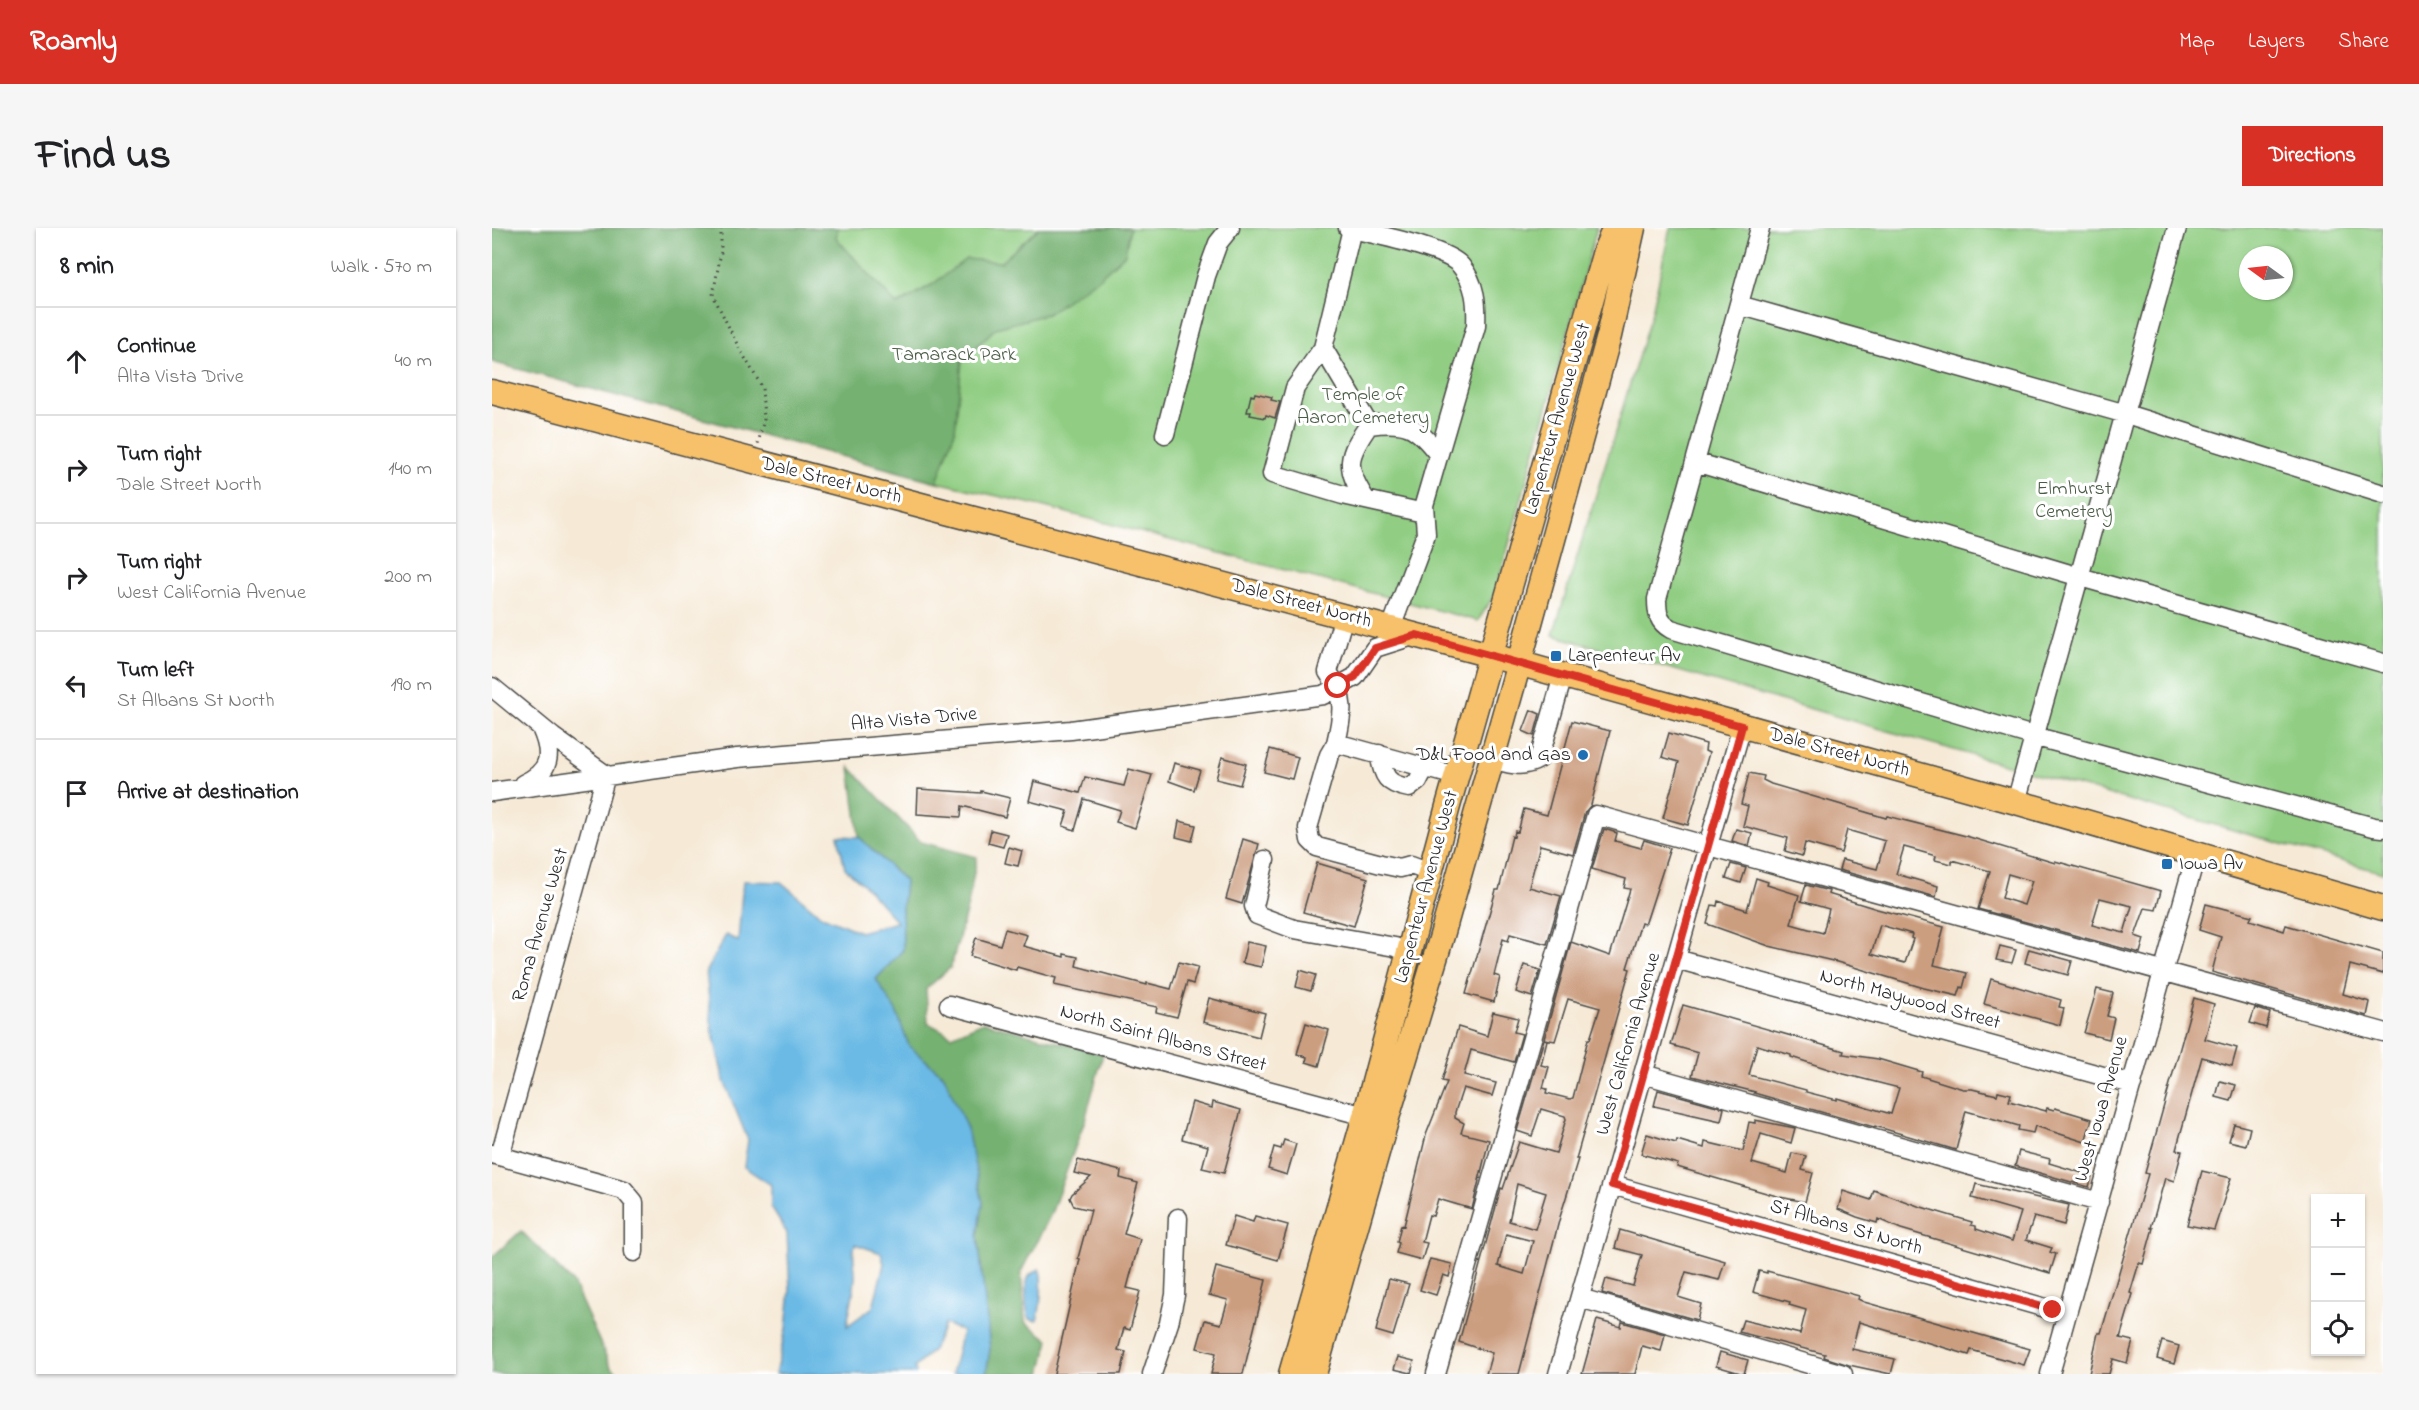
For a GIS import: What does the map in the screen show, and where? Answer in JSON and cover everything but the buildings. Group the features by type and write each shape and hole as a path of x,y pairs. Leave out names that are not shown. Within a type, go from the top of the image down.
{"main road":[{"name":"Larpenteur Avenue West","path":"1291,1374 1365,1116 1456,776 1605,251 1615,228"},
{"name":"Larpenteur Avenue West","path":"1314,1374 1519,663 1609,336 1632,228"},
{"name":"Dale Street North","path":"492,392 1491,655 2016,802 2383,908"}],"street":[{"path":"1165,434 1206,276 1218,243 1230,228"},
{"path":"1760,228 1657,599 1657,612 1661,624 1671,629 2033,736 2383,828"},
{"path":"2016,802 2177,228"},
{"path":"1391,628 1426,534 1424,505 1476,326 1478,302 1470,281 1459,263 1434,251 1350,229 1323,348 1295,388 1272,474 1366,500 1424,513"},
{"path":"1739,305 2126,414 2383,494"},
{"path":"1323,348 1369,425"},
{"path":"1369,425 1404,424 1423,434 1438,454"},
{"path":"1366,500 1355,483 1350,459 1356,443 1369,425"},
{"path":"1695,462 2383,663"},
{"path":"1344,616 1328,672 1338,686 1344,711 1308,828 1310,840 1317,847 1400,868 1412,865 1430,872"},
{"name":"Alta Vista Drive","path":"492,792 737,758 1071,730 1323,695 1355,677 1375,648 1417,635"},
{"path":"1492,759 1518,766 1529,765 1539,759 1563,676"},
{"path":"492,687 541,728 606,775"},
{"name":"West California Avenue","path":"1558,1374 1742,726"},
{"path":"516,788 540,776 548,758 547,742 541,728"},
{"path":"1336,742 1456,776"},
{"path":"1379,754 1383,773 1389,782 1397,786 1409,788 1418,781 1425,767"},
{"name":"Roma Avenue West","path":"496,1155 606,775"},
{"path":"1436,1374 1596,815 2383,1032"},
{"name":"West Iowa Avenue","path":"2050,1374 2196,855"},
{"path":"1265,860 1254,906 1257,915 1294,929 1395,947 1408,954"},
{"name":"North Maywood Street","path":"1676,959 2132,1084"},
{"name":"North Saint Albans Street","path":"949,1005 1365,1116"},
{"path":"1643,1074 2099,1202"},
{"path":"496,1155 624,1190 634,1202 634,1252"},
{"name":"St Albans St North","path":"1612,1185 2067,1314"},
{"path":"1152,1374 1170,1323 1175,1295 1178,1218"},
{"path":"1580,1298 1843,1374"}],"path":[{"path":"721,228 721,252 713,295 738,346 762,387 764,419 754,461"}],"green space":[{"name":"Temple of Aaron Cemetery","path":"492,228 1597,228 1495,594 1478,621 1045,507 937,482 492,362"},
{"name":"Tamarack Park","path":"492,228 838,228 836,238 897,305 933,284 966,259 1001,262 1039,228 1130,228 1125,254 1100,277 1047,314 996,328 962,360 955,431 937,482 492,362"},
{"name":"Elmhurst Cemetery","path":"1670,228 2383,228 2383,873 1553,635 1652,312"},
{"path":"850,767 921,842 977,857 968,904 951,967 926,989 928,1023 952,1036 983,1022 1103,1054 1085,1120 1051,1214 1021,1272 1025,1322 1049,1340 1041,1374 986,1374 990,1349 978,1236 983,1203 944,1076 909,1046 876,979 903,950 902,908 905,881 859,837"},
{"path":"521,1231 573,1283 611,1367 619,1374 492,1374 492,1257"}],"water":[{"path":"838,836 859,837 905,881 902,908 903,950 876,979 896,1011 909,1046 944,1076 967,1129 983,1203 978,1236 990,1349 986,1374 952,1374 962,1331 945,1324 933,1350 915,1367 916,1374 775,1374 786,1329 790,1290 787,1233 771,1207 771,1185 744,1167 748,1140 724,1081 712,1029 706,971 726,935 738,941 743,881 781,882 820,915 860,932 897,922 864,885 845,868","holes":["855,1244 881,1253 884,1264 873,1307 847,1326 854,1284"]},
{"path":"1039,1269 1041,1287 1037,1321 1030,1319 1028,1315 1026,1290 1030,1275"}],"place":[{"name":"Larpenteur Av","path":"1556,656"},
{"name":"D&L Food and Gas","path":"1583,755"},
{"name":"Iowa Av","path":"2167,864"}],"route":[{"path":"1338,686 1355,677 1375,648 1417,635 1742,726 1612,1185 2053,1310"}]}
